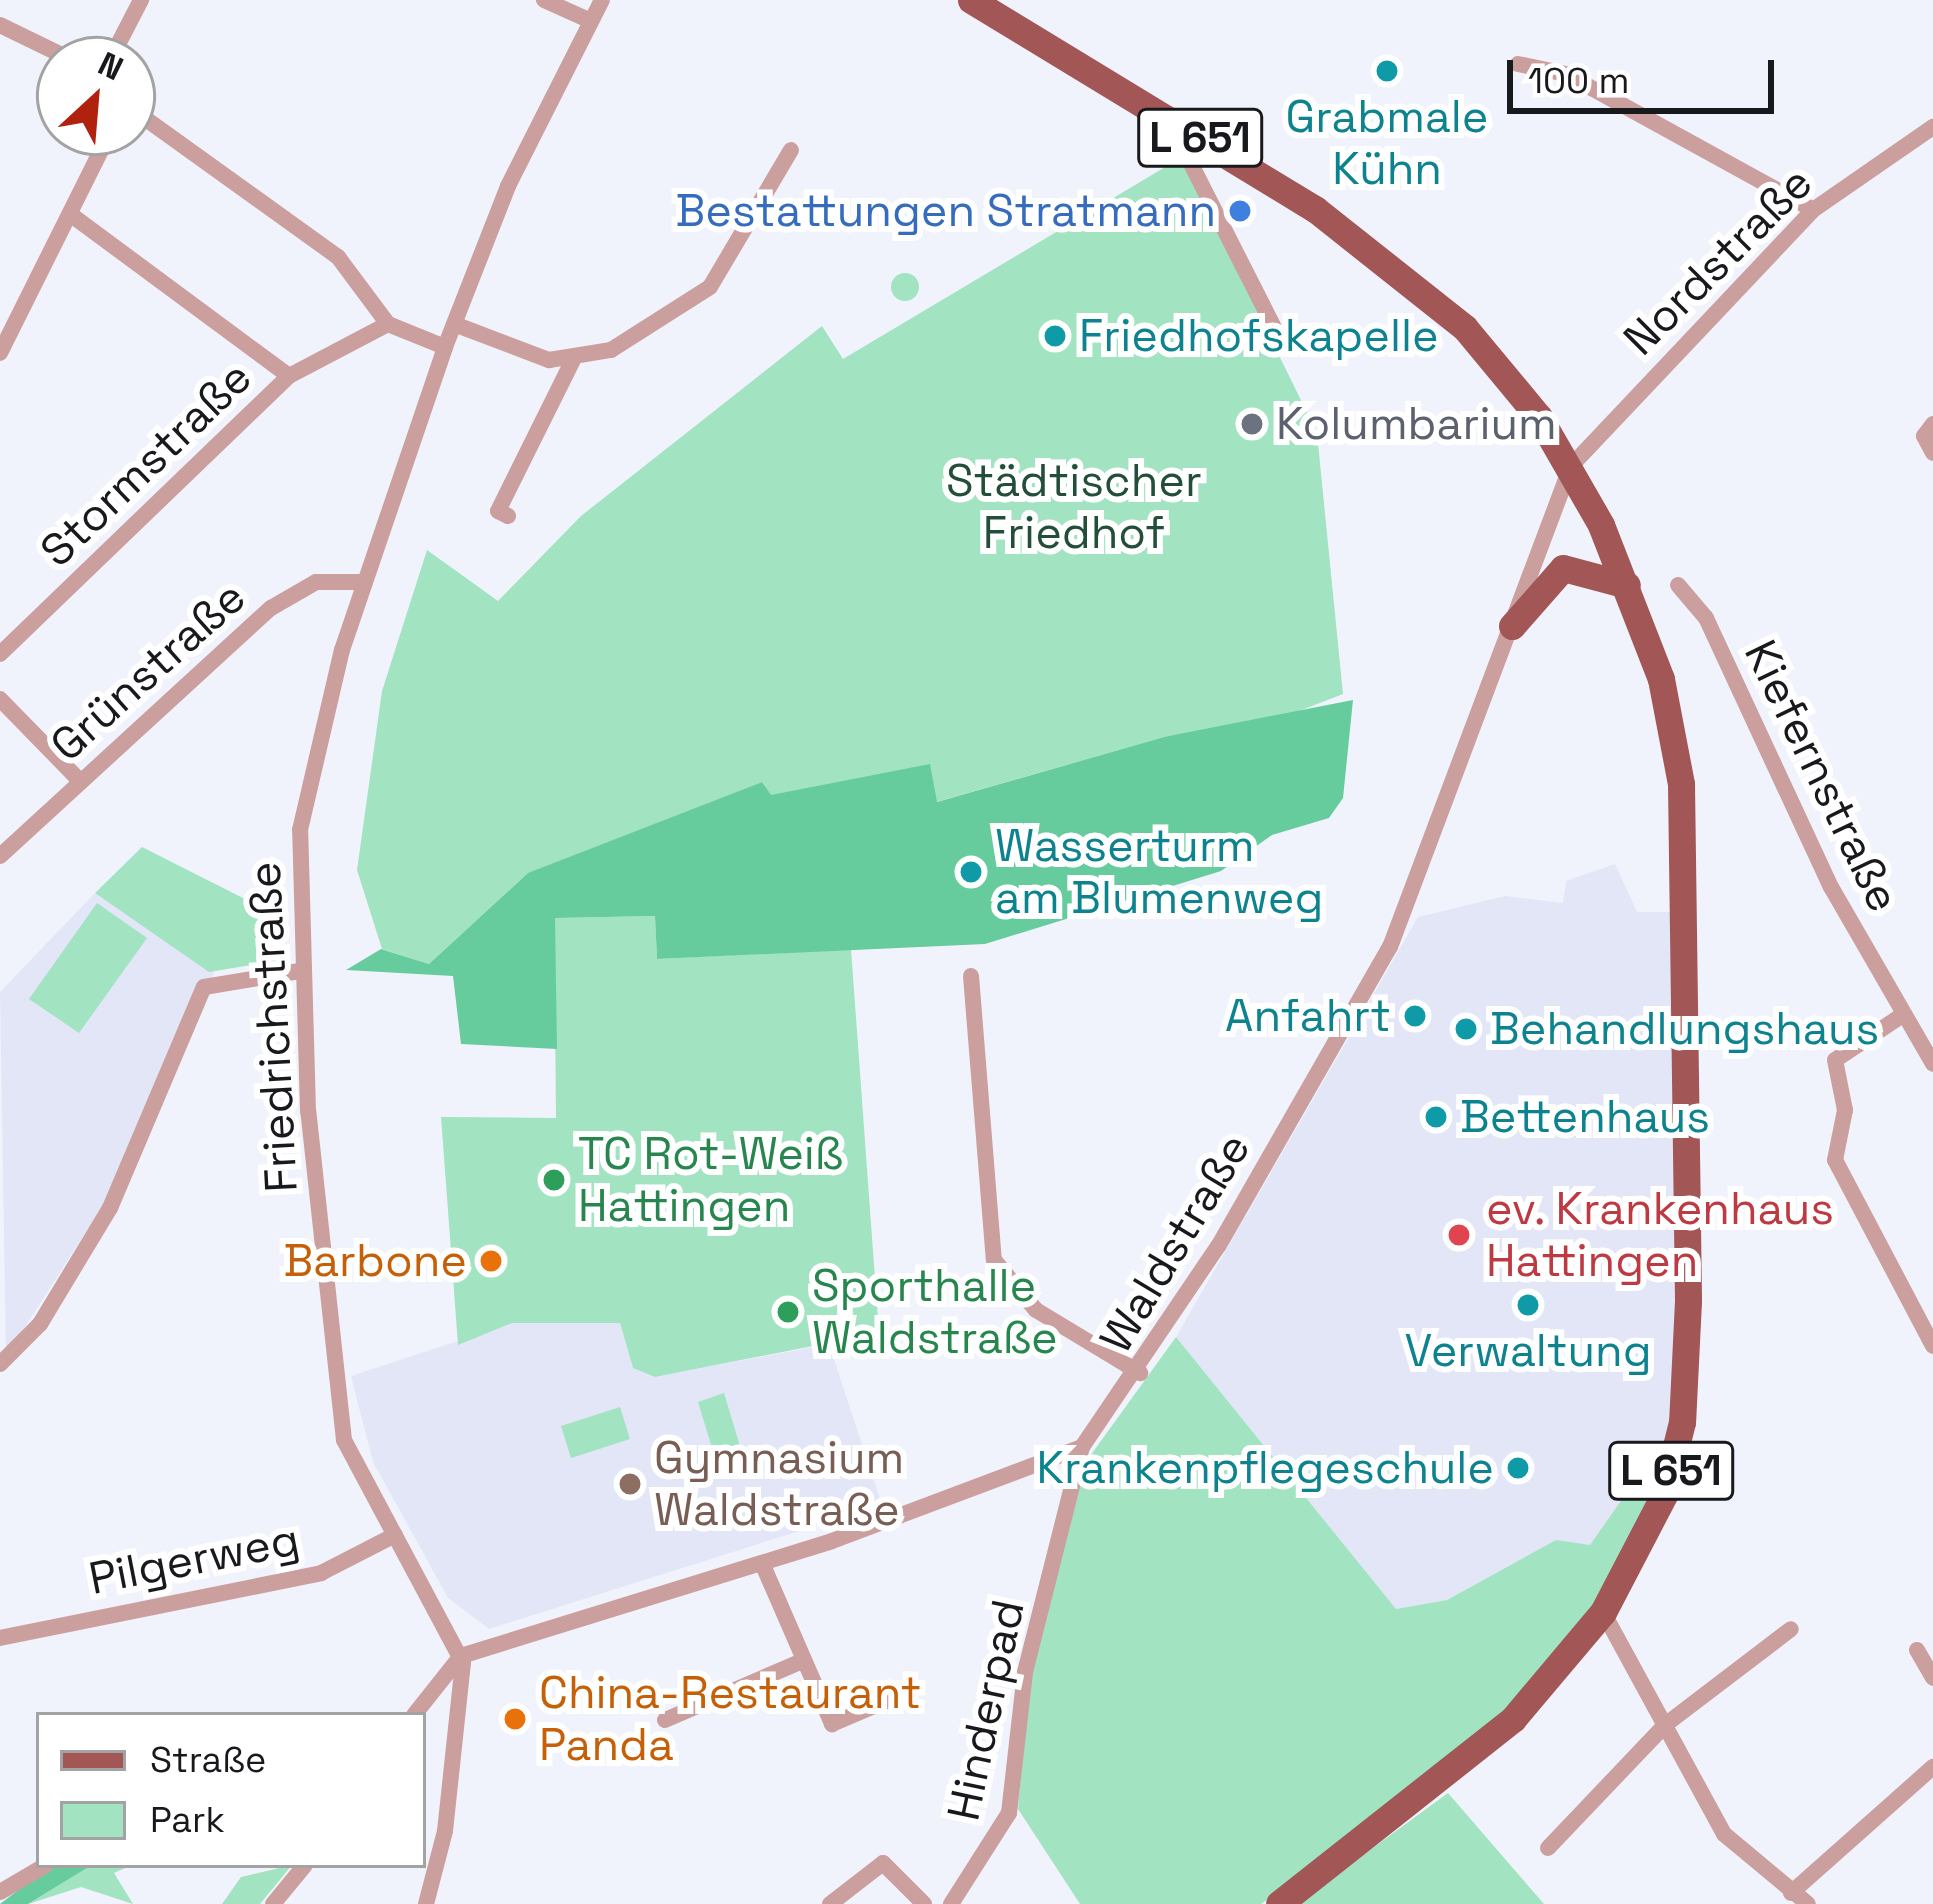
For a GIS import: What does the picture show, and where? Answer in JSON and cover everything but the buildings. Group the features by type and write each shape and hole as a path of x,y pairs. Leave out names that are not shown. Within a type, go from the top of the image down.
{"main road":[{"name":"L 651","path":"971,0 1197,136 1422,288 1505,374 1571,466 1628,585 1681,784 1688,1301 1677,1452 1603,1612 1476,1756 1279,1904"},
{"path":"1512,626 1563,568 1628,585"}],"street":[{"path":"122,36 141,0"},
{"path":"544,0 591,21"},
{"name":"Friedrichstraße","path":"460,1656 344,1440 300,971 300,830 363,582 445,347 602,0"},
{"path":"0,25 36,42"},
{"path":"1518,64 1566,74 1813,210"},
{"path":"156,126 356,272 388,324 445,347"},
{"name":"Nordstraße","path":"1571,466 1813,210 1933,127"},
{"path":"1197,136 1186,154 1277,333"},
{"path":"454,324 530,356 573,360 611,350 710,287 791,150"},
{"path":"0,352 98,156"},
{"path":"70,214 290,376 338,360 388,324"},
{"path":"508,516 499,511 573,360"},
{"name":"Stormstraße","path":"0,654 290,376"},
{"path":"1933,424 1924,439 1933,453"},
{"name":"Waldstraße","path":"1082,1448 1140,1373 1390,947 1571,466"},
{"name":"Grünstraße","path":"0,856 285,598 316,582 363,582"},
{"name":"Kiefernstraße","path":"1678,585 1706,618 1901,1016 1931,1056"},
{"path":"0,699 79,780"},
{"path":"0,1364 40,1324 122,1187 204,987 300,971"},
{"path":"971,976 994,1260 1036,1310 1140,1373"},
{"path":"1901,1016 1835,1060 1846,1110 1835,1160 1933,1346"},
{"path":"416,1712 460,1656 762,1563 1082,1448"},
{"name":"Hinderpad","path":"951,1904 1009,1814 1025,1672 1082,1448"},
{"name":"Pilgerweg","path":"0,1638 321,1573 394,1535"},
{"path":"762,1563 832,1724 912,1690"},
{"path":"1603,1612 1724,1834 1808,1904"},
{"path":"1547,1848 1665,1725 1791,1629"},
{"path":"1917,1650 1933,1678"},
{"path":"425,1904 445,1831 460,1656"},
{"path":"664,1720 802,1661"},
{"path":"1791,1893 1933,1767"},
{"path":"830,1904 883,1863 925,1904"},
{"path":"0,1892 41,1868"},
{"path":"273,1904 303,1868"}],"shaded area":[{"name":"ev. Krankenhaus Hattingen","path":"1615,864 1637,912 1673,912 1681,1304 1665,1460 1644,1468 1590,1546 1556,1540 1447,1600 1396,1609 1176,1337 1418,917 1505,896 1563,903 1566,881"},
{"path":"95,893 215,971 115,1186 6,1357 0,992"},
{"name":"Gymnasium Waldstraße","path":"512,1323 620,1323 633,1368 655,1377 829,1344 882,1505 489,1629 448,1598 373,1462 351,1376"}],"green space":[{"name":"Städtischer Friedhof","path":"1182,157 1317,433 1343,694 1258,727 1164,737 936,802 930,765 770,796 762,782 527,874 429,964 382,949 357,870 382,691 427,550 498,601 581,516 822,326 843,359"},
{"path":"905,273 915,277 919,287 915,297 905,301 895,297 891,287 895,277"},
{"path":"1353,700 1343,798 1329,818 1272,835 1221,871 985,944 657,959 655,916 555,918 557,1049 461,1044 453,976 346,970 381,949 429,964 528,873 762,782 771,795 930,764 937,802 1164,737"},
{"path":"142,847 243,898 276,901 276,961 209,972 95,893"},
{"path":"97,903 147,938 79,1033 29,999"},
{"path":"655,916 657,959 851,949 879,1333 655,1377 633,1368 620,1323 512,1323 458,1345 441,1117 556,1118 554,918"},
{"path":"1176,1337 1396,1609 1447,1600 1556,1540 1590,1545 1644,1468 1665,1460 1608,1589 1526,1691 1376,1822 1261,1904 1080,1904 1018,1809 1029,1676 1085,1463"},
{"path":"724,1393 742,1453 716,1461 698,1402"},
{"path":"620,1407 630,1439 571,1458 561,1426"},
{"path":"1448,1793 1544,1904 1296,1904"},
{"path":"47,1868 87,1868 28,1904 0,1904"},
{"path":"87,1868 125,1868 114,1873 133,1904 81,1887 28,1904"},
{"path":"290,1868 260,1904 222,1904 241,1877"}],"place":[{"name":"Grabmale Kühn","path":"1387,71"},
{"name":"Bestattungen Stratmann","path":"1240,211"},
{"name":"Friedhofskapelle","path":"1055,336"},
{"name":"Kolumbarium","path":"1252,424"},
{"name":"Wasserturm am Blumenweg","path":"971,872"},
{"name":"Anfahrt","path":"1415,1016"},
{"name":"Behandlungshaus","path":"1466,1029"},
{"name":"Bettenhaus","path":"1436,1117"},
{"name":"TC Rot-Weiß Hattingen","path":"554,1180"},
{"name":"ev. Krankenhaus Hattingen","path":"1459,1235"},
{"name":"Barbone","path":"491,1261"},
{"name":"Verwaltung","path":"1528,1305"},
{"name":"Sporthalle Waldstraße","path":"788,1312"},
{"name":"Krankenpflegeschule","path":"1518,1468"},
{"name":"Gymnasium Waldstraße","path":"630,1484"},
{"name":"China-Restaurant Panda","path":"515,1719"}]}
